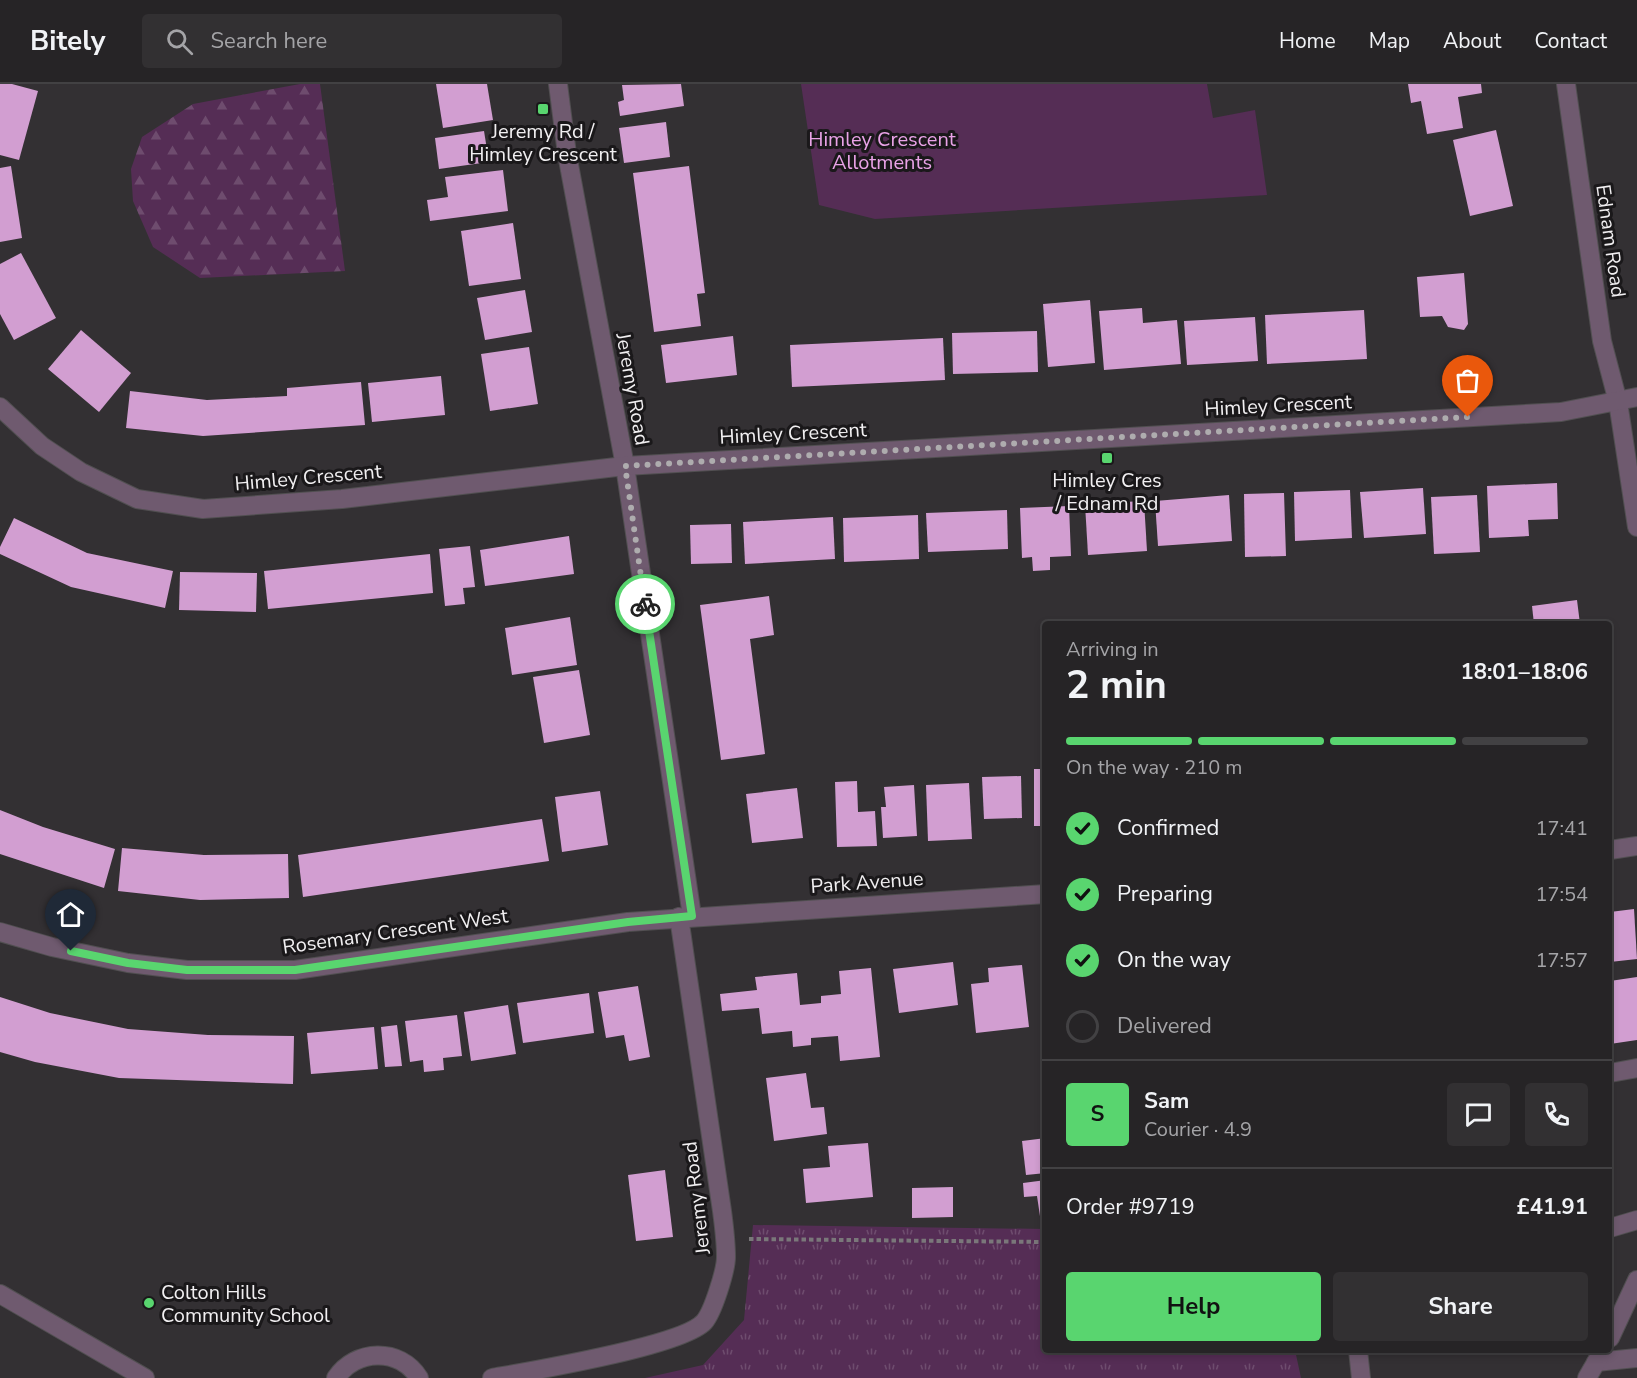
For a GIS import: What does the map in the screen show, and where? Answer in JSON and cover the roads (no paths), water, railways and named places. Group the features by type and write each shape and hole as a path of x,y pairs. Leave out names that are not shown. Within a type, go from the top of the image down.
{"street":[{"name":"Jeremy Road","path":"492,1378 570,1364 685,1335 704,1322 715,1299 727,1259 686,917 625,466 567,154 558,84"},
{"name":"Ednam Road","path":"1566,84 1602,341 1618,402 1637,527"},
{"name":"Himley Crescent","path":"0,407 42,446 81,472 137,499 203,509 342,499 625,466 1561,412 1637,397"},
{"path":"1612,850 1637,846"},
{"name":"Park Avenue","path":"686,917 1042,894"},
{"name":"Rosemary Crescent West","path":"0,932 52,947 128,963 187,970 295,970 628,922 686,917"},
{"path":"1612,1073 1637,1068"},
{"path":"1612,1227 1637,1220"},
{"path":"1612,1334 1637,1280"},
{"path":"0,1294 145,1378"},
{"path":"1358,1353 1361,1378"},
{"path":"336,1378 342,1369 360,1357 381,1354 402,1361 419,1378"},
{"path":"1587,1378 1599,1356 1637,1358"}],"place":[{"name":"Jeremy Rd / Himley Crescent","path":"543,109"},
{"name":"Himley Cres / Ednam Rd","path":"1107,458"},
{"name":"Colton Hills Community School","path":"149,1303"}],"park label":[{"name":"Himley Crescent Allotments","path":"882,150"}]}
